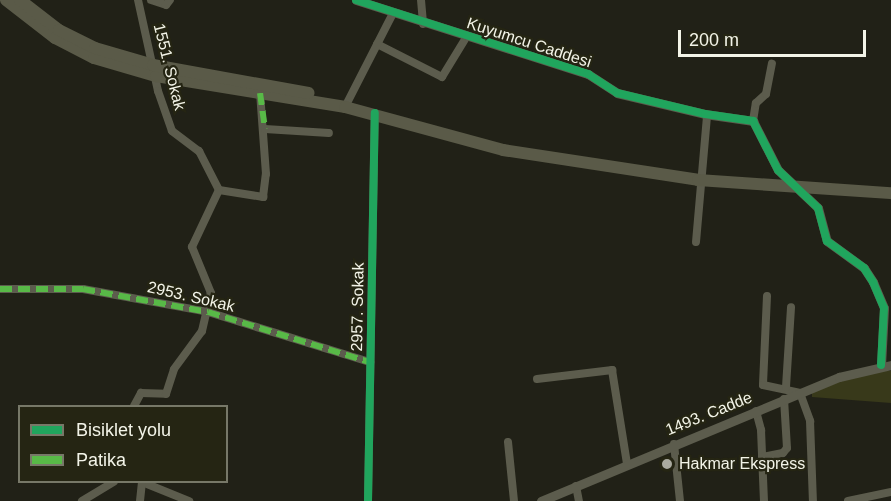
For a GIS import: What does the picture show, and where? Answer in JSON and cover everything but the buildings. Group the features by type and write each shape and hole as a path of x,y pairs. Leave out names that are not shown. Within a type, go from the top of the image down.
{"highway":[{"path":"6,0 55,38 94,58 260,93 347,104 503,150 701,178 891,191"},
{"path":"20,0 59,30 95,48 154,71 347,104 505,141 701,178"}],"street":[{"name":"1551. Sokak","path":"138,0 154,71 172,131 199,151 219,190"},
{"path":"151,0 166,4 170,0"},
{"name":"Kuyumcu Caddesi","path":"356,0 423,24 588,74 617,93 707,115 753,121"},
{"path":"421,0 423,24"},
{"path":"347,104 393,13"},
{"path":"377,44 442,77 467,36"},
{"path":"772,64 766,93 756,103 753,121 790,183 810,196 818,208 827,241 864,268 873,282 884,309 886,365"},
{"path":"135,405 141,393 166,394 174,369 202,331 211,293 192,247 219,190 263,197 265,129 260,93"},
{"name":"2957. Sokak","path":"368,501 375,113"},
{"path":"696,242 707,115"},
{"path":"265,129 329,133"},
{"name":"2953. Sokak","path":"0,290 83,289 208,312 370,362"},
{"path":"767,296 763,385 786,387 800,393 810,421 813,501"},
{"path":"786,387 791,307"},
{"name":"1493. Cadde","path":"541,501 784,399 886,365"},
{"path":"537,379 612,370 627,464"},
{"path":"762,457 783,453 787,448 784,399"},
{"path":"756,411 762,457 764,501"},
{"path":"508,442 514,501"},
{"path":"674,444 680,501"},
{"path":"82,501 112,483"},
{"path":"140,501 142,483"},
{"path":"144,483 189,501"},
{"path":"576,486 579,501"},
{"path":"848,501 891,492"}],"green space":[{"path":"868,371 891,371 891,403 812,397 812,392"}],"marked path":[{"path":"260,93 265,129"},
{"path":"0,289 83,289 208,312 370,362"}],"cycle path":[{"path":"356,0 588,74 617,93 705,114 753,121 778,170 818,208 827,241 864,268 873,282 884,308 881,365"},
{"path":"368,501 375,113"}],"place":[{"name":"Hakmar Ekspress","path":"667,464"}]}
